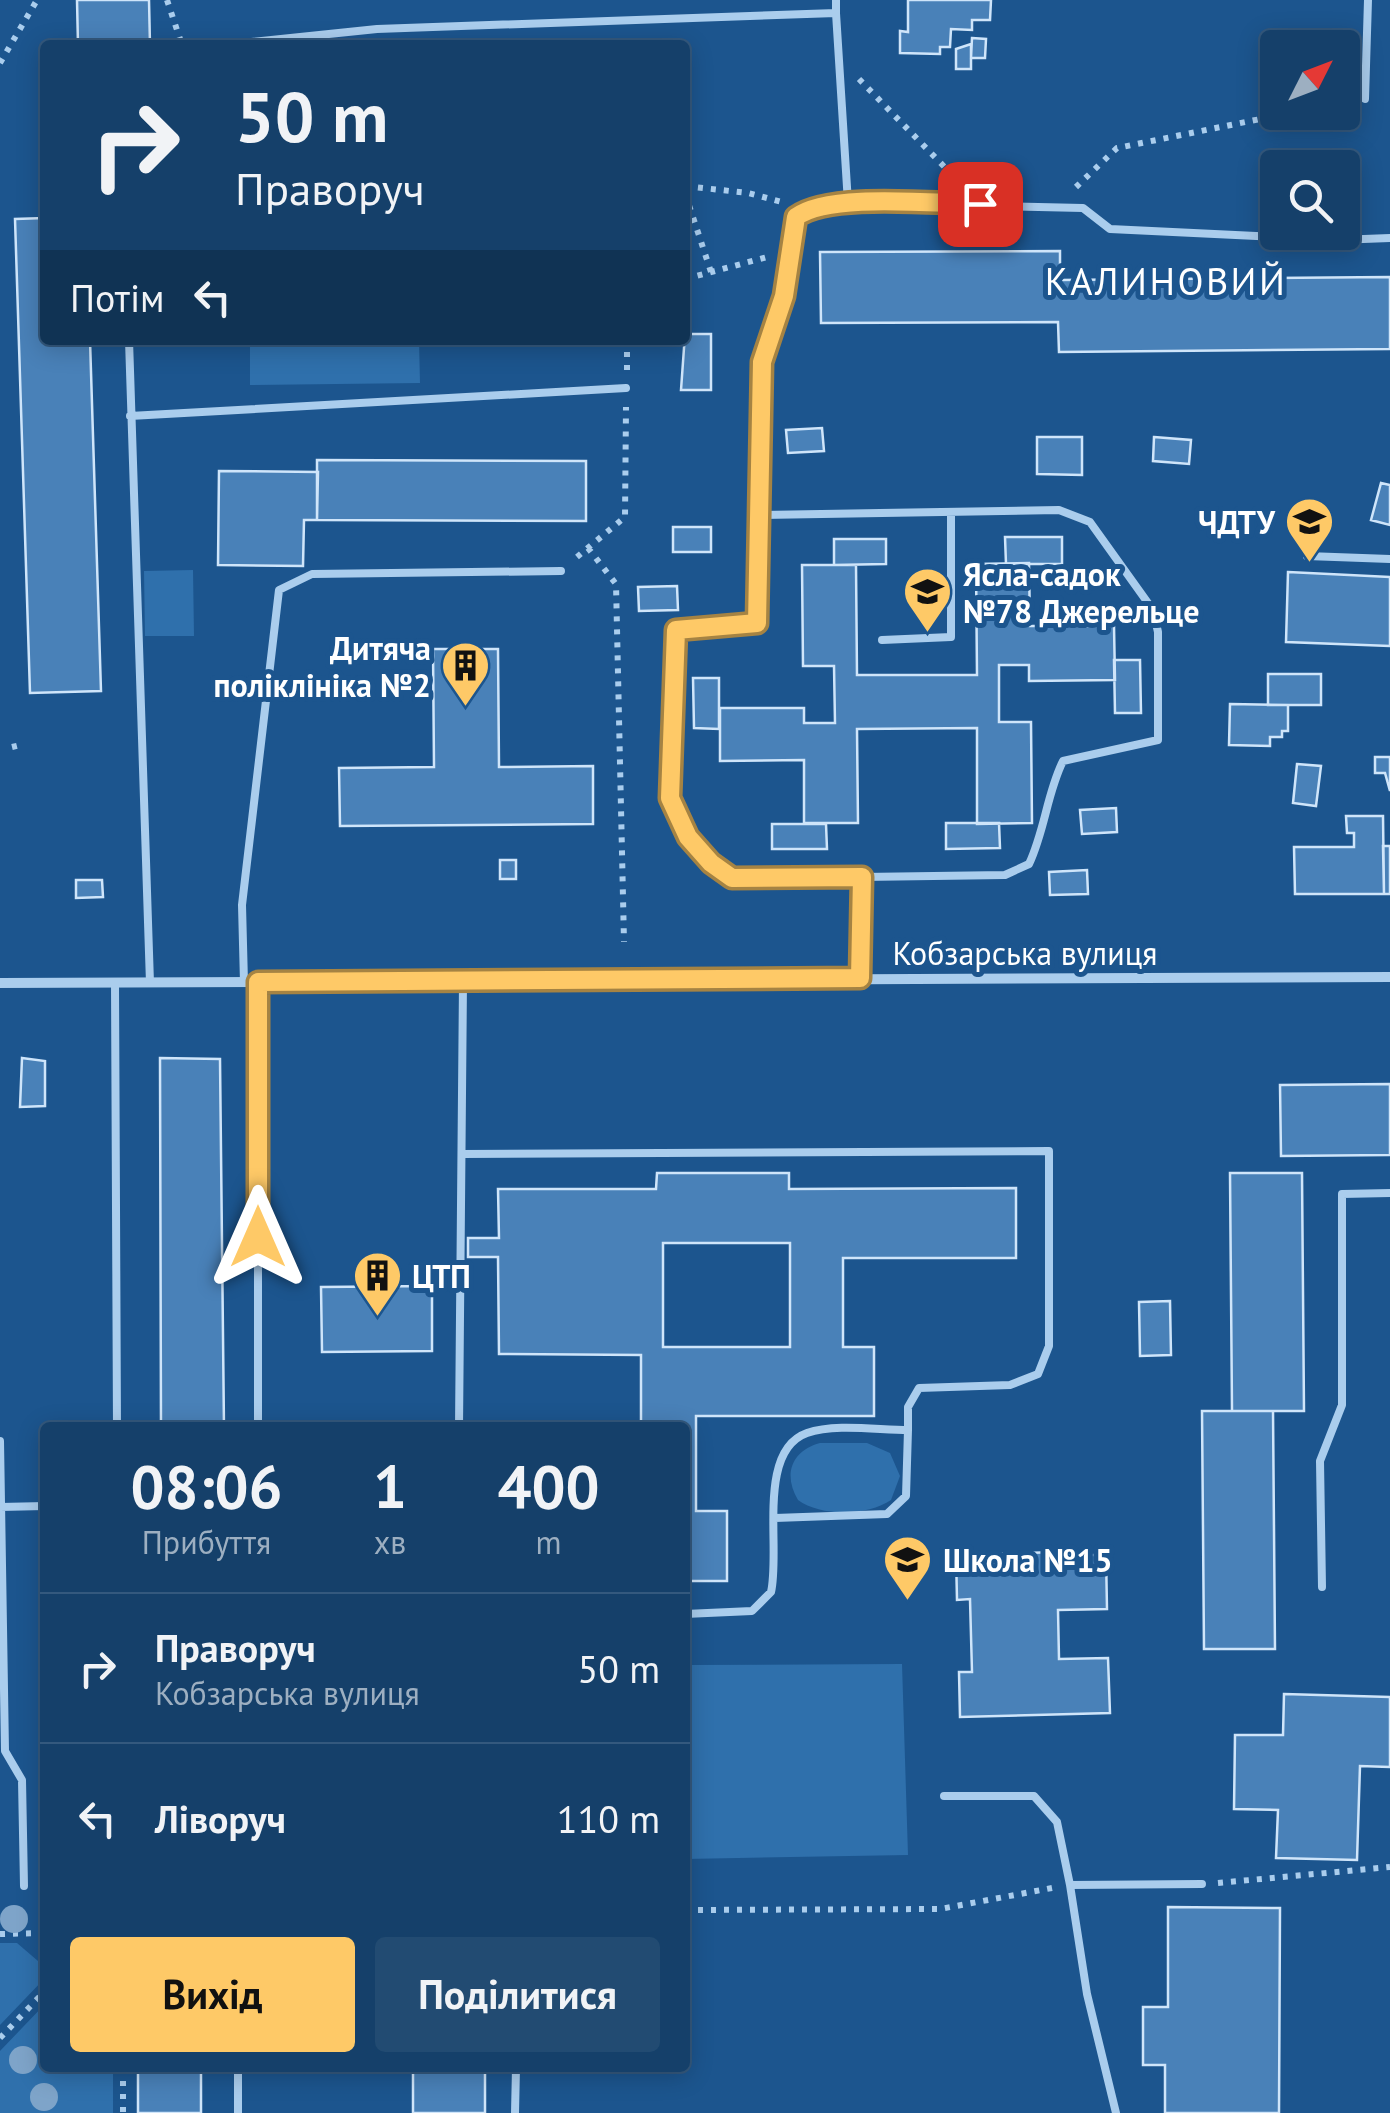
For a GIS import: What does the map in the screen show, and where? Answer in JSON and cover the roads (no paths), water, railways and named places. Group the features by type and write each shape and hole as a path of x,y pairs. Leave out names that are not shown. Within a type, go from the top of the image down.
{"street":[{"name":"Кобзарська вулиця","path":"0,984 1390,978"}],"lane":[{"path":"836,0 848,204"},
{"path":"1365,99 1368,0"},
{"path":"271,40 378,29 836,13"},
{"path":"758,516 1059,510 1090,522 1152,610 1158,632 1158,740 1063,761 1053,781 1043,836 1029,864 1006,874 732,878 711,863 688,837 670,798 676,630 757,623 758,516 762,362 784,296 796,217 807,208 848,204 980,204 1083,208 1110,228 1337,240 1390,238"},
{"path":"130,345 150,983"},
{"path":"130,416 626,388"},
{"path":"882,640 951,637 952,512"},
{"path":"1307,556 1390,559"},
{"path":"244,982 242,906 280,590 312,574 560,571"},
{"path":"860,978 862,877"},
{"path":"258,982 258,1422"},
{"path":"459,1422 464,982"},
{"path":"116,983 117,1422"},
{"path":"462,1154 1049,1150 1046,1361 1025,1383 919,1388 911,1396 906,1496 887,1514 775,1518"},
{"path":"1322,1586 1320,1461 1342,1405 1342,1194 1390,1193"},
{"path":"690,1614 739,1614 764,1603 774,1578 778,1463 795,1438 823,1430 908,1430"},
{"path":"0,1441 5,1751 22,1780 24,1886"},
{"path":"1,1507 40,1506"},
{"path":"944,1796 1034,1796 1057,1822 1087,1994 1116,2113"},
{"path":"1070,1885 1202,1884"},
{"path":"238,2072 238,2113"},
{"path":"515,2113 516,2072"}],"place":[{"name":"ЧДТУ","path":"1310,564"},
{"name":"Ясла-садок №78 Джерельце","path":"928,634"},
{"name":"Дитяча поліклініка №2","path":"466,708"},
{"name":"ЦТП","path":"377,1318"},
{"name":"Школа №15","path":"908,1602"}],"district":[{"name":"КАЛИНОВИЙ","path":"1166,280"}]}
